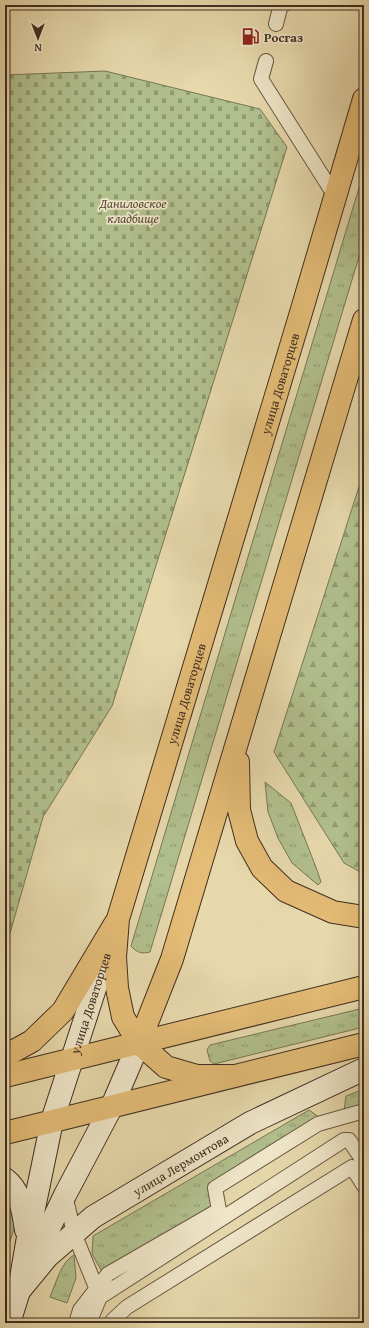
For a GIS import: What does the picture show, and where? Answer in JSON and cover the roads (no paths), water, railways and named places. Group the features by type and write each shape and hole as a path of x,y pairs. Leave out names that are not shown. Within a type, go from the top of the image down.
{"main road":[{"name":"улица Доваторцев","path":"9,1323 19,1291 28,1237 52,1121 118,920 364,99"},
{"name":"улица Доваторцев","path":"19,1291 65,1195 112,1106 140,1043 172,959 364,320"},
{"path":"243,722 237,768 239,810 247,841 262,868 286,891 333,912 364,917"},
{"path":"118,920 115,957 116,988 123,1017 140,1043 166,1067 197,1076 233,1076"},
{"path":"5,1056 32,1041 63,1011 118,920"},
{"path":"5,1076 364,987"},
{"path":"5,1133 364,1044"},
{"name":"улица Лермонтова","path":"19,1291 47,1257 93,1217 250,1123 364,1069"},
{"path":"5,1179 11,1183 22,1205 28,1237"}],"lane":[{"path":"276,24 280,8 283,5"},
{"path":"266,61 261,79 335,196"},
{"path":"89,1323 98,1293 108,1274 219,1210 215,1188 318,1124 364,1111"},
{"path":"76,1323 80,1310 98,1293 344,1140 348,1140 364,1162"},
{"path":"112,1323 113,1320 127,1307 352,1167 364,1186"},
{"path":"65,1195 74,1233 98,1293"}],"place":[{"name":"Росгаз","path":"251,37"}],"park label":[{"name":"Даниловское кладбище","path":"133,210"}]}
